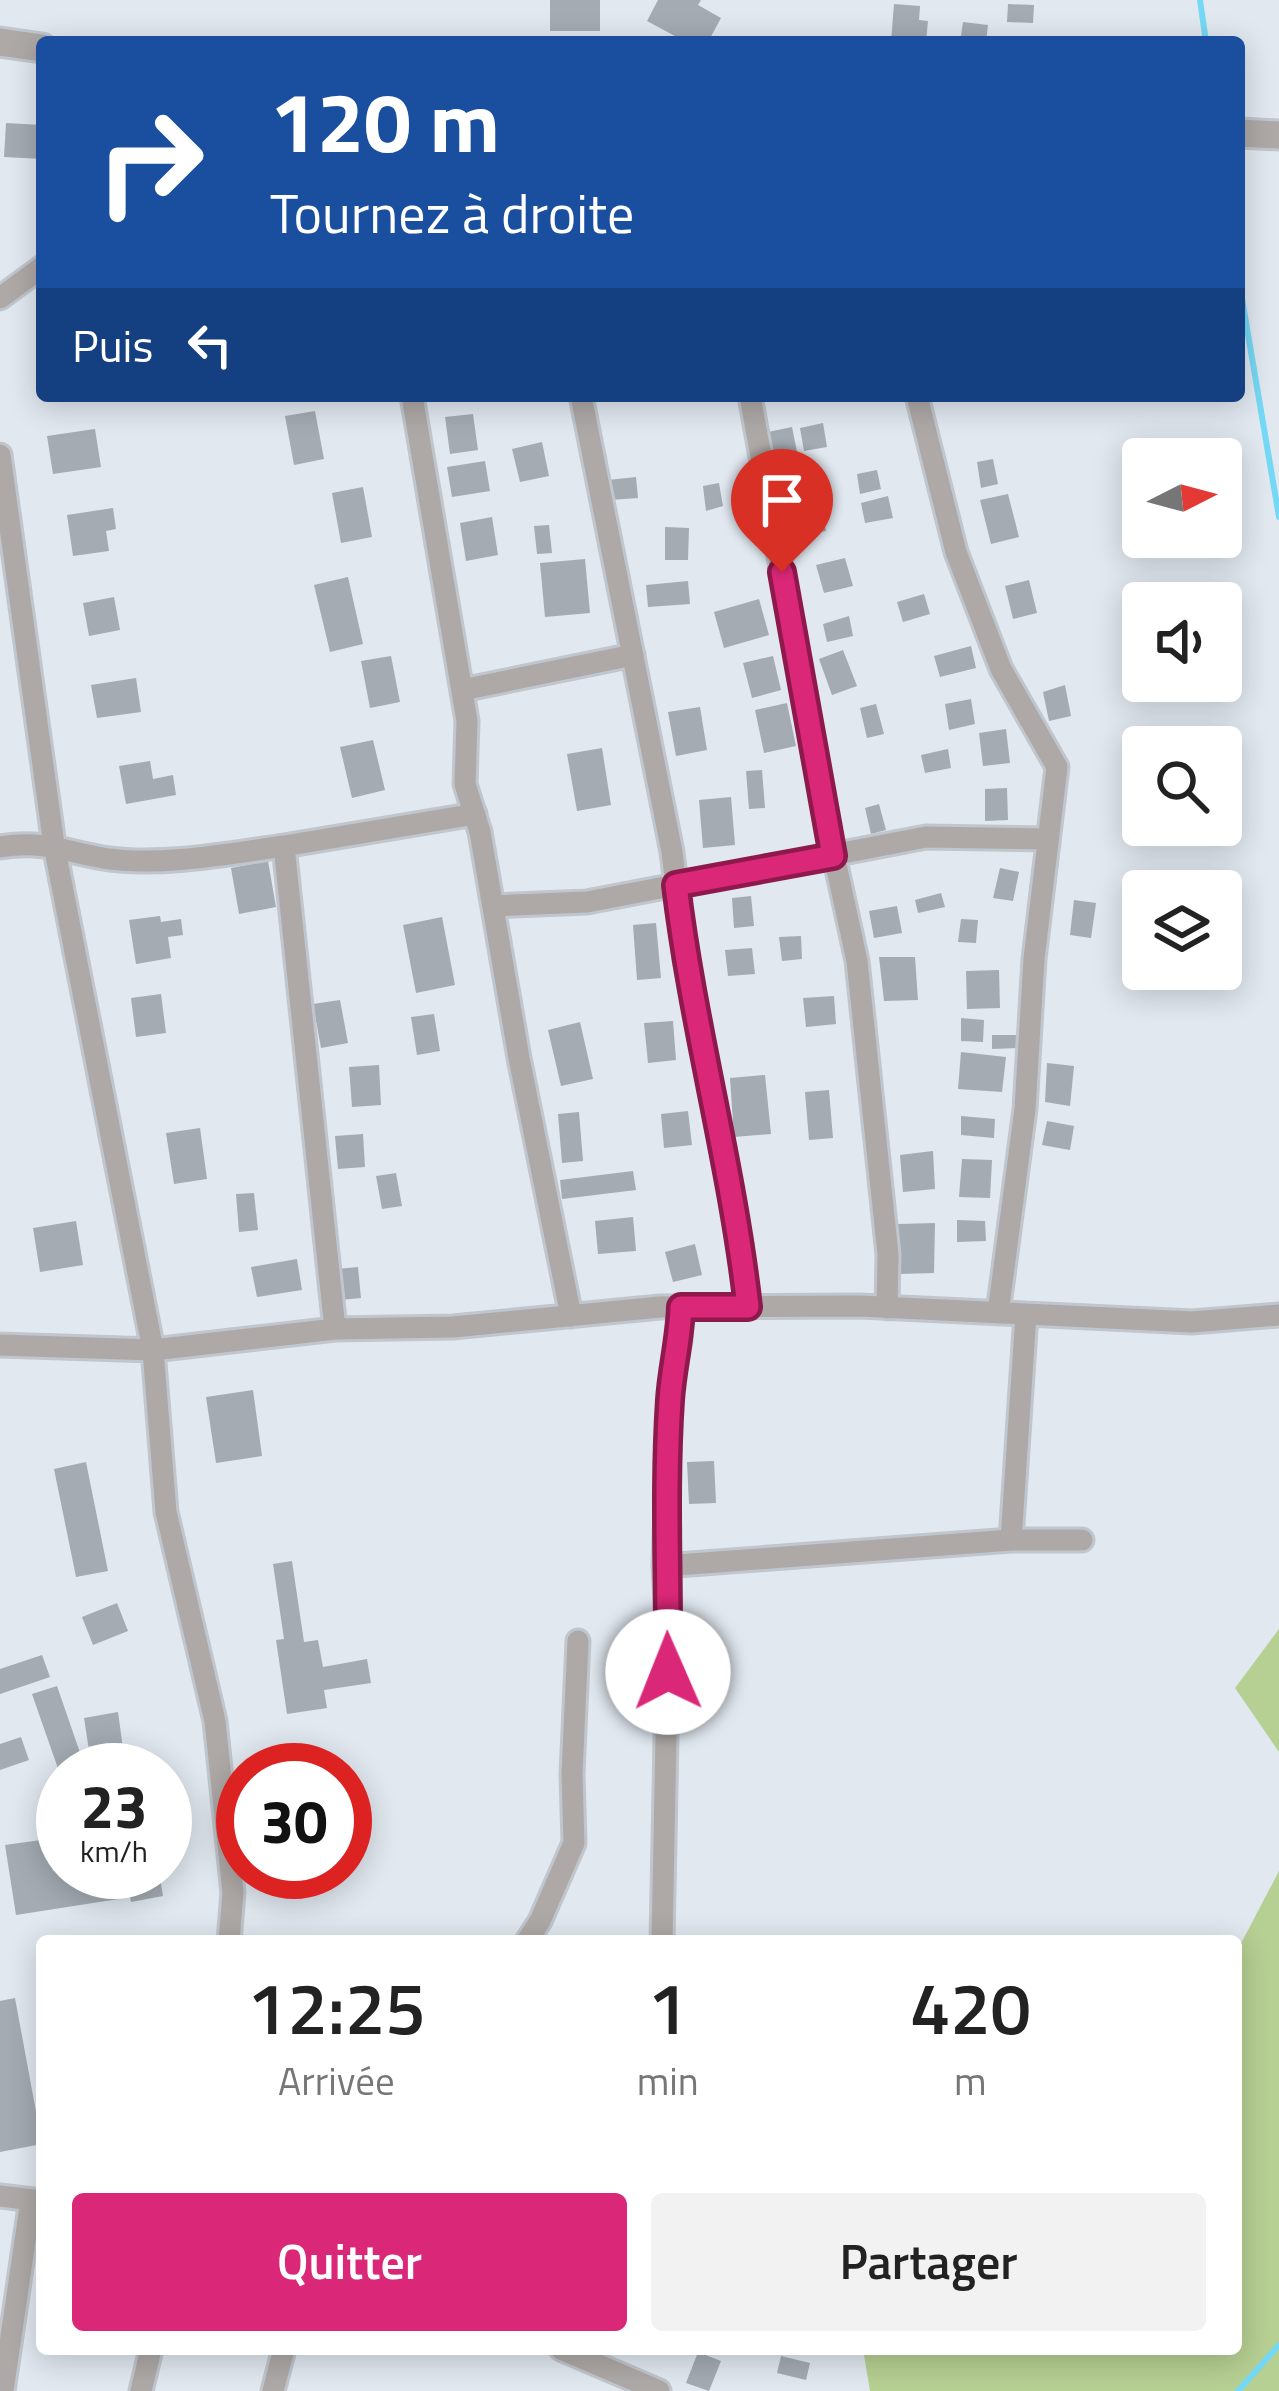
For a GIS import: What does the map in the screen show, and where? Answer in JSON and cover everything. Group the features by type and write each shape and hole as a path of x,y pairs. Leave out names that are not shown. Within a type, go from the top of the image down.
{"street":[{"path":"0,42 36,47"},
{"path":"1245,133 1279,136"},
{"path":"0,298 36,271"},
{"path":"413,402 462,690 465,784 475,814 571,1316"},
{"path":"582,402 676,885 685,960 741,1244 748,1307"},
{"path":"751,402 856,961 889,1254 886,1308"},
{"path":"918,402 956,552 1001,669 1057,767 1034,959 1025,1109 998,1313"},
{"path":"0,455 54,845 153,1350 166,1512 215,1721 233,1893 230,1935"},
{"path":"462,690 633,656"},
{"path":"0,847 31,842 104,858 198,858 475,814"},
{"path":"493,906 587,902 926,837 1047,839"},
{"path":"284,846 335,1329"},
{"path":"0,1346 153,1350 335,1329 453,1327 681,1307 886,1308 1192,1322 1279,1315"},
{"path":"662,1935 668,1658 664,1566 670,1394 681,1307"},
{"path":"1011,1540 1026,1314"},
{"path":"664,1566 1011,1540 1082,1540"},
{"path":"531,1935 574,1843 578,1641"},
{"path":"0,2196 36,2200"},
{"path":"3,2391 36,2206"},
{"path":"141,2391 150,2355"},
{"path":"273,2391 282,2355"},
{"path":"575,2355 659,2391"}],"green space":[{"path":"1279,1629 1279,1752 1235,1688"},
{"path":"1279,1871 1279,2391 870,2391 864,2355 1242,2355 1242,1942"}],"building":[{"path":"550,0 600,0 600,31 550,31"},
{"path":"658,0 701,0 698,5 721,18 711,36 675,36 647,21"},
{"path":"894,4 920,6 919,20 928,21 927,36 891,36"},
{"path":"1008,4 1034,5 1033,23 1007,22"},
{"path":"963,22 988,25 987,36 961,36"},
{"path":"6,123 36,125 36,159 4,157"},
{"path":"315,411 324,459 294,465 285,416"},
{"path":"473,414 478,450 450,454 445,417"},
{"path":"823,423 827,447 804,451 800,428"},
{"path":"792,427 798,457 772,462 768,432"},
{"path":"95,429 101,467 53,474 47,436"},
{"path":"542,442 549,476 520,482 512,449"},
{"path":"993,459 998,484 981,488 977,462"},
{"path":"485,461 490,491 452,497 447,467"},
{"path":"877,470 881,489 860,494 857,474"},
{"path":"636,477 638,498 610,500 608,480"},
{"path":"719,483 723,506 706,511 703,486"},
{"path":"363,487 372,537 341,543 332,493"},
{"path":"818,490 826,531 794,537 786,497"},
{"path":"1008,494 1019,537 991,544 980,500"},
{"path":"888,496 893,518 865,523 861,503"},
{"path":"113,508 116,529 106,531 109,551 73,556 67,515"},
{"path":"492,517 498,555 466,561 460,523"},
{"path":"549,525 552,553 537,554 534,526"},
{"path":"665,527 689,528 688,560 665,560"},
{"path":"845,558 853,586 824,593 816,565"},
{"path":"585,559 590,613 545,617 540,563"},
{"path":"348,577 363,644 330,652 314,585"},
{"path":"1029,580 1037,613 1013,619 1005,586"},
{"path":"688,581 690,604 648,607 646,585"},
{"path":"924,594 930,614 903,622 897,602"},
{"path":"114,597 120,630 89,636 83,603"},
{"path":"759,599 769,635 724,648 714,612"},
{"path":"849,616 853,636 827,642 823,624"},
{"path":"971,646 976,668 940,677 934,656"},
{"path":"843,650 857,686 832,695 819,659"},
{"path":"391,656 400,702 370,708 361,661"},
{"path":"773,656 781,690 752,698 743,663"},
{"path":"136,678 141,712 97,718 91,685"},
{"path":"1065,685 1071,716 1049,721 1043,692"},
{"path":"971,699 975,724 949,730 945,704"},
{"path":"787,703 796,746 764,753 755,710"},
{"path":"876,704 884,734 867,738 860,708"},
{"path":"700,707 707,750 676,756 668,712"},
{"path":"1006,729 1010,763 983,766 979,733"},
{"path":"373,740 385,790 352,798 340,747"},
{"path":"602,748 611,805 577,811 567,754"},
{"path":"948,749 951,768 925,773 921,755"},
{"path":"150,761 153,779 173,775 176,795 126,804 119,766"},
{"path":"762,770 765,808 749,809 746,771"},
{"path":"1007,788 1008,820 985,821 985,789"},
{"path":"731,797 735,845 703,848 699,800"},
{"path":"879,804 886,830 871,834 865,808"},
{"path":"268,861 276,907 239,914 231,868"},
{"path":"1000,868 1019,872 1013,901 993,898"},
{"path":"941,893 945,907 918,913 915,900"},
{"path":"751,896 754,926 734,928 732,898"},
{"path":"1074,900 1096,903 1091,938 1070,935"},
{"path":"897,906 902,933 874,938 869,911"},
{"path":"160,916 161,922 181,919 183,935 168,937 171,958 136,964 129,920"},
{"path":"442,917 455,985 416,993 403,925"},
{"path":"961,919 978,920 976,943 958,942"},
{"path":"656,923 661,978 637,980 633,925"},
{"path":"801,936 802,959 782,961 779,937"},
{"path":"752,948 755,974 728,976 725,950"},
{"path":"879,957 915,957 918,1000 884,1001"},
{"path":"999,970 1000,1008 967,1009 966,971"},
{"path":"161,994 166,1033 136,1037 131,998"},
{"path":"834,996 836,1024 806,1027 803,998"},
{"path":"340,1000 348,1043 321,1048 313,1004"},
{"path":"434,1014 440,1051 417,1055 411,1017"},
{"path":"961,1018 984,1020 983,1042 961,1041"},
{"path":"673,1021 676,1060 648,1063 644,1023"},
{"path":"580,1022 593,1079 561,1086 548,1030"},
{"path":"992,1035 1019,1035 1019,1048 992,1049"},
{"path":"961,1052 1006,1057 1002,1092 958,1089"},
{"path":"1047,1063 1074,1066 1070,1106 1045,1102"},
{"path":"379,1065 381,1105 352,1107 349,1067"},
{"path":"765,1075 771,1134 734,1137 730,1078"},
{"path":"829,1090 833,1138 809,1140 805,1092"},
{"path":"688,1111 692,1145 664,1148 661,1114"},
{"path":"579,1112 583,1161 562,1163 558,1114"},
{"path":"961,1116 995,1119 994,1138 961,1135"},
{"path":"1047,1121 1074,1126 1070,1150 1042,1145"},
{"path":"200,1128 207,1179 174,1184 166,1133"},
{"path":"363,1134 365,1167 338,1169 335,1136"},
{"path":"933,1151 935,1189 903,1192 900,1155"},
{"path":"962,1159 992,1160 990,1198 959,1197"},
{"path":"633,1171 636,1190 562,1199 560,1180"},
{"path":"396,1173 402,1206 382,1209 376,1176"},
{"path":"254,1193 258,1230 239,1232 236,1194"},
{"path":"633,1217 636,1251 598,1254 595,1221"},
{"path":"957,1220 985,1221 986,1241 957,1242"},
{"path":"76,1221 83,1265 40,1272 33,1228"},
{"path":"935,1223 934,1273 899,1274 898,1224"},
{"path":"695,1244 702,1275 673,1282 665,1252"},
{"path":"297,1259 302,1290 257,1297 251,1267"},
{"path":"358,1267 361,1298 340,1300 337,1269"},
{"path":"253,1390 262,1456 216,1463 206,1397"},
{"path":"714,1461 716,1503 689,1504 687,1462"},
{"path":"86,1462 108,1571 76,1577 54,1469"},
{"path":"292,1561 304,1642 318,1640 323,1667 367,1659 371,1683 324,1690 327,1708 287,1714 276,1640 284,1639 273,1564"},
{"path":"117,1603 128,1631 93,1645 82,1617"},
{"path":"42,1655 50,1677 0,1694 0,1669"},
{"path":"57,1686 77,1743 49,1743 32,1694"},
{"path":"118,1712 122,1743 88,1743 84,1718"},
{"path":"21,1737 29,1760 0,1770 0,1744"},
{"path":"36,1841 36,1899 119,1899 16,1915 5,1845"},
{"path":"15,1998 36,2112 36,2145 0,2152 0,2001"},
{"path":"697,2355 721,2361 709,2391 686,2383"},
{"path":"781,2356 810,2363 806,2380 777,2373"}],"waterway":[{"path":"1200,0 1205,36"},
{"path":"1245,316 1279,517"},
{"path":"1238,2391 1279,2345"}],"route":[{"path":"668,1672 664,1566 670,1394 681,1307 748,1307 741,1244 685,960 676,885 833,856 782,572"}]}
